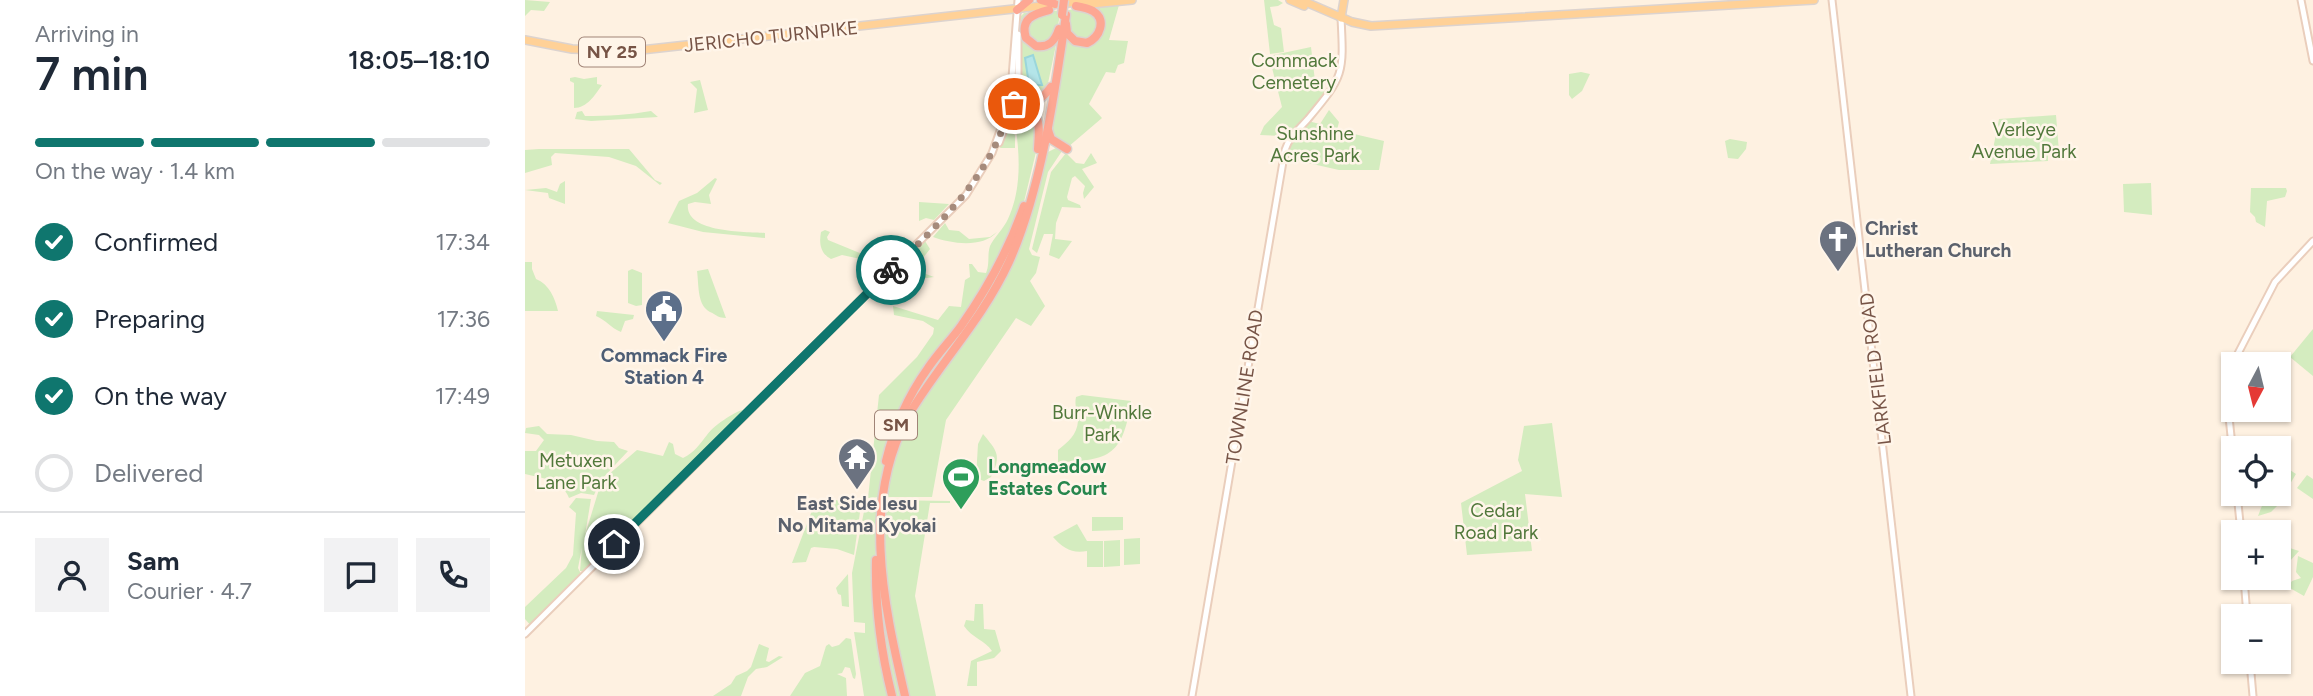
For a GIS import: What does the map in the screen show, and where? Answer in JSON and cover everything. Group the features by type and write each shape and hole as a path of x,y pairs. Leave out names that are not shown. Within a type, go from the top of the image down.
{"highway":[{"path":"1017,10 1028,0"},
{"path":"1041,0 1052,7"},
{"path":"1063,19 1067,33 1075,41 1087,43 1095,38 1100,30 1098,15 1073,2"},
{"name":"SM","path":"892,696 881,644 876,589 878,509 889,448 912,393 995,273 1020,216 1039,160 1063,19 1073,2"},
{"path":"1052,7 1032,15 1027,20 1024,31 1027,40 1036,46 1046,46 1055,38 1063,19"},
{"name":"SM","path":"905,696 889,628 880,558 882,499 890,464 912,410 970,330 999,283 1025,220 1047,124 1063,19"},
{"path":"1013,102 1035,102 1045,96 1051,87"},
{"path":"1013,102 1027,107 1035,114 1039,134 1039,160"},
{"path":"1039,160 1053,148 1066,150 1051,139 1047,124"}],"main road":[{"path":"525,634 966,195 992,153 1013,102 1018,0"},
{"name":"JERICHO TURNPIKE","path":"525,40 581,50 632,51 1052,7 1096,0"},
{"name":"JERICHO TURNPIKE","path":"1073,2 1132,0"},
{"path":"1340,17 1343,0"},
{"path":"1299,2 1363,25 1385,25 1814,0"},
{"name":"LARKFIELD ROAD","path":"1832,0 1911,696"},
{"path":"2301,0 2313,61"},
{"name":"TOWNLINE ROAD","path":"1192,696 1285,150 1290,138 1329,93 1340,75 1340,17"},
{"path":"2231,436 2227,398 2231,367 2275,282 2313,241"},
{"path":"2252,674 2253,696"}],"green space":[{"path":"525,0 550,2 544,11 531,10 525,16"},
{"path":"1264,0 1278,0 1283,3 1270,7 1274,25 1281,28 1284,52 1270,54"},
{"path":"1117,2 1119,5 1109,40 1128,41 1124,63 1118,65 1115,73 1106,72 1089,104 1102,118 1068,147 1049,135 1065,30 1086,44 1102,25 1087,7"},
{"path":"1080,8 1098,18 1096,36 1079,42 1070,30 1068,20 1069,10"},
{"path":"1061,10 1056,35 1044,45 1028,39 1027,21 1047,12"},
{"path":"1038,12 1023,31 1040,48 1058,35 1046,93 1026,102 1017,100 1021,16 1024,13"},
{"name":"Commack Cemetery","path":"1311,47 1315,81 1328,91 1287,139 1284,125 1283,141 1282,136 1260,135 1264,126 1282,107 1269,56"},
{"path":"1569,74 1590,74 1582,91 1572,99 1569,95"},
{"path":"597,77 597,84 602,85 587,103 574,108 574,83 570,78"},
{"path":"700,80 708,110 694,113 697,89 690,82"},
{"path":"1016,106 1034,115 1036,152 1023,206 987,284 922,373 884,461 879,497 868,498 879,395 917,357 933,334 934,328 923,321 894,315 893,306 938,320 949,306 961,307 965,280 970,277 969,264 978,272 986,273 990,246 1008,219 1015,197 1019,163 1016,129 1009,124"},
{"name":"Sunshine Acres Park","path":"1329,110 1339,122 1337,130 1384,141 1379,170 1339,170 1286,158 1286,148 1308,121 1320,124"},
{"path":"582,111 585,116 651,111 658,117 591,121 575,119 577,112"},
{"name":"Verleye Avenue Park","path":"2056,115 2059,152 2048,154 2048,161 1990,164 1999,119"},
{"path":"1011,131 1015,135 1015,148 1000,148 1006,132"},
{"path":"1730,139 1747,142 1746,149 1738,159 1728,158 1725,141"},
{"path":"1056,148 1062,151 1048,172 1029,249 1032,255 1040,257 1036,273 1030,281 1045,306 1031,326 1016,318 946,420 932,497 884,497 905,425 995,293 1044,159 1048,152"},
{"path":"629,149 655,180 662,183 660,185 636,166 609,157 555,153 551,157 552,165 525,173 525,150"},
{"path":"1066,153 1076,163 1084,164 1091,153 1097,163 1082,169 1094,187 1084,199 1085,186 1075,176 1072,178 1067,197 1081,208 1062,207 1056,223 1055,239 1072,241 1059,259 1049,255 1053,234 1044,234 1037,253 1032,249 1051,172"},
{"path":"717,179 709,195 711,204 688,204 689,214 706,226 765,233 765,238 703,232 668,223 679,201 697,193"},
{"path":"565,181 565,204 549,198 548,193 525,190 546,188 557,192 560,184"},
{"path":"2151,183 2152,215 2124,212 2123,184"},
{"path":"2251,188 2286,188 2285,197 2267,201 2265,227 2256,222 2250,212"},
{"path":"919,202 949,204 934,220 926,218 919,221"},
{"path":"945,223 949,230 959,231 969,239 990,237 997,232 991,237 984,241 967,243 933,237"},
{"path":"821,232 830,232 828,240 889,265 842,255 831,259 821,247"},
{"path":"925,241 930,249 918,266 921,271 934,277 913,280 905,269 895,280 891,275"},
{"path":"525,262 532,262 536,279 545,284 551,292 558,311 525,311"},
{"path":"632,269 642,273 642,305 628,303 628,271"},
{"path":"708,269 726,318 710,312 701,300 697,271"},
{"path":"597,311 634,315 633,319 625,321 621,332 596,316"},
{"path":"2313,329 2313,376 2291,356"},
{"name":"Burr-Winkle Park","path":"1082,395 1131,401 1124,433 1111,451 1102,456 1091,460 1058,462 1058,450 1076,430 1076,397"},
{"path":"743,410 622,533 605,523 594,524 594,561 585,571 580,571 582,547 578,568 582,576 532,627 525,619 525,607 566,568 573,555 576,513 569,507 576,498 591,499 585,535 600,486 608,475 637,450 663,456 669,442 673,444 675,454 683,458 694,451 718,424"},
{"name":"Cedar Road Park","path":"1552,423 1562,497 1525,494 1532,551 1467,555 1461,503 1522,471 1518,460 1524,426"},
{"name":"Metuxen Lane Park","path":"539,426 547,434 614,442 619,448 628,451 601,480 594,495 581,493 569,498 562,487 525,474 525,451 536,451 544,440 539,435 525,433 526,428"},
{"path":"983,434 995,449 997,458 991,477 984,481 976,478 978,444"},
{"path":"2307,475 2313,479 2313,499 2297,488"},
{"path":"816,500 836,500 861,505 854,555 837,549 814,547 811,548 806,562 792,563"},
{"path":"884,500 950,501 930,503 915,596 936,696 906,696 883,577"},
{"path":"866,501 878,501 875,559 890,696 864,696 854,632 865,633 865,623 854,622 852,573"},
{"path":"2262,506 2277,506 2271,512 2258,516"},
{"path":"1092,517 1123,517 1123,530 1092,531"},
{"path":"1077,524 1087,541 1103,541 1103,567 1087,567 1087,551 1068,549 1053,537"},
{"path":"1140,538 1140,564 1124,565 1124,539"},
{"path":"1120,540 1120,566 1104,567 1104,541"},
{"path":"879,544 904,696 893,696 881,630"},
{"path":"2291,548 2299,551 2291,560"},
{"path":"2298,556 2313,563 2313,577 2304,596 2291,589 2292,581 2301,578 2296,572"},
{"path":"848,574 849,607 842,606 841,595 836,588"},
{"path":"975,604 983,604 984,629 995,630 1001,651 994,658 977,662 977,686 967,686 971,661 992,651 964,626 966,620 974,621"},
{"path":"846,638 851,639 855,679 850,668 845,667 842,673 837,674 846,678 847,696 790,696 805,673 820,666 826,646 839,645"},
{"path":"759,644 769,648 766,661 783,657 767,667 756,669 748,677 741,696 713,696 751,667"}],"water":[{"path":"1033,55 1042,85 1029,85 1025,58"}],"way so far":[{"path":"891,270 966,195 992,153 1011,100 1015,101 1014,104"}],"place":[{"name":"Christ Lutheran Church","path":"1838,273"},
{"name":"Commack Fire Station 4","path":"664,343"},
{"name":"East Side Iesu No Mitama Kyokai","path":"857,491"},
{"name":"Longmeadow Estates Court","path":"961,511"}],"route":[{"path":"614,544 891,270"}]}
